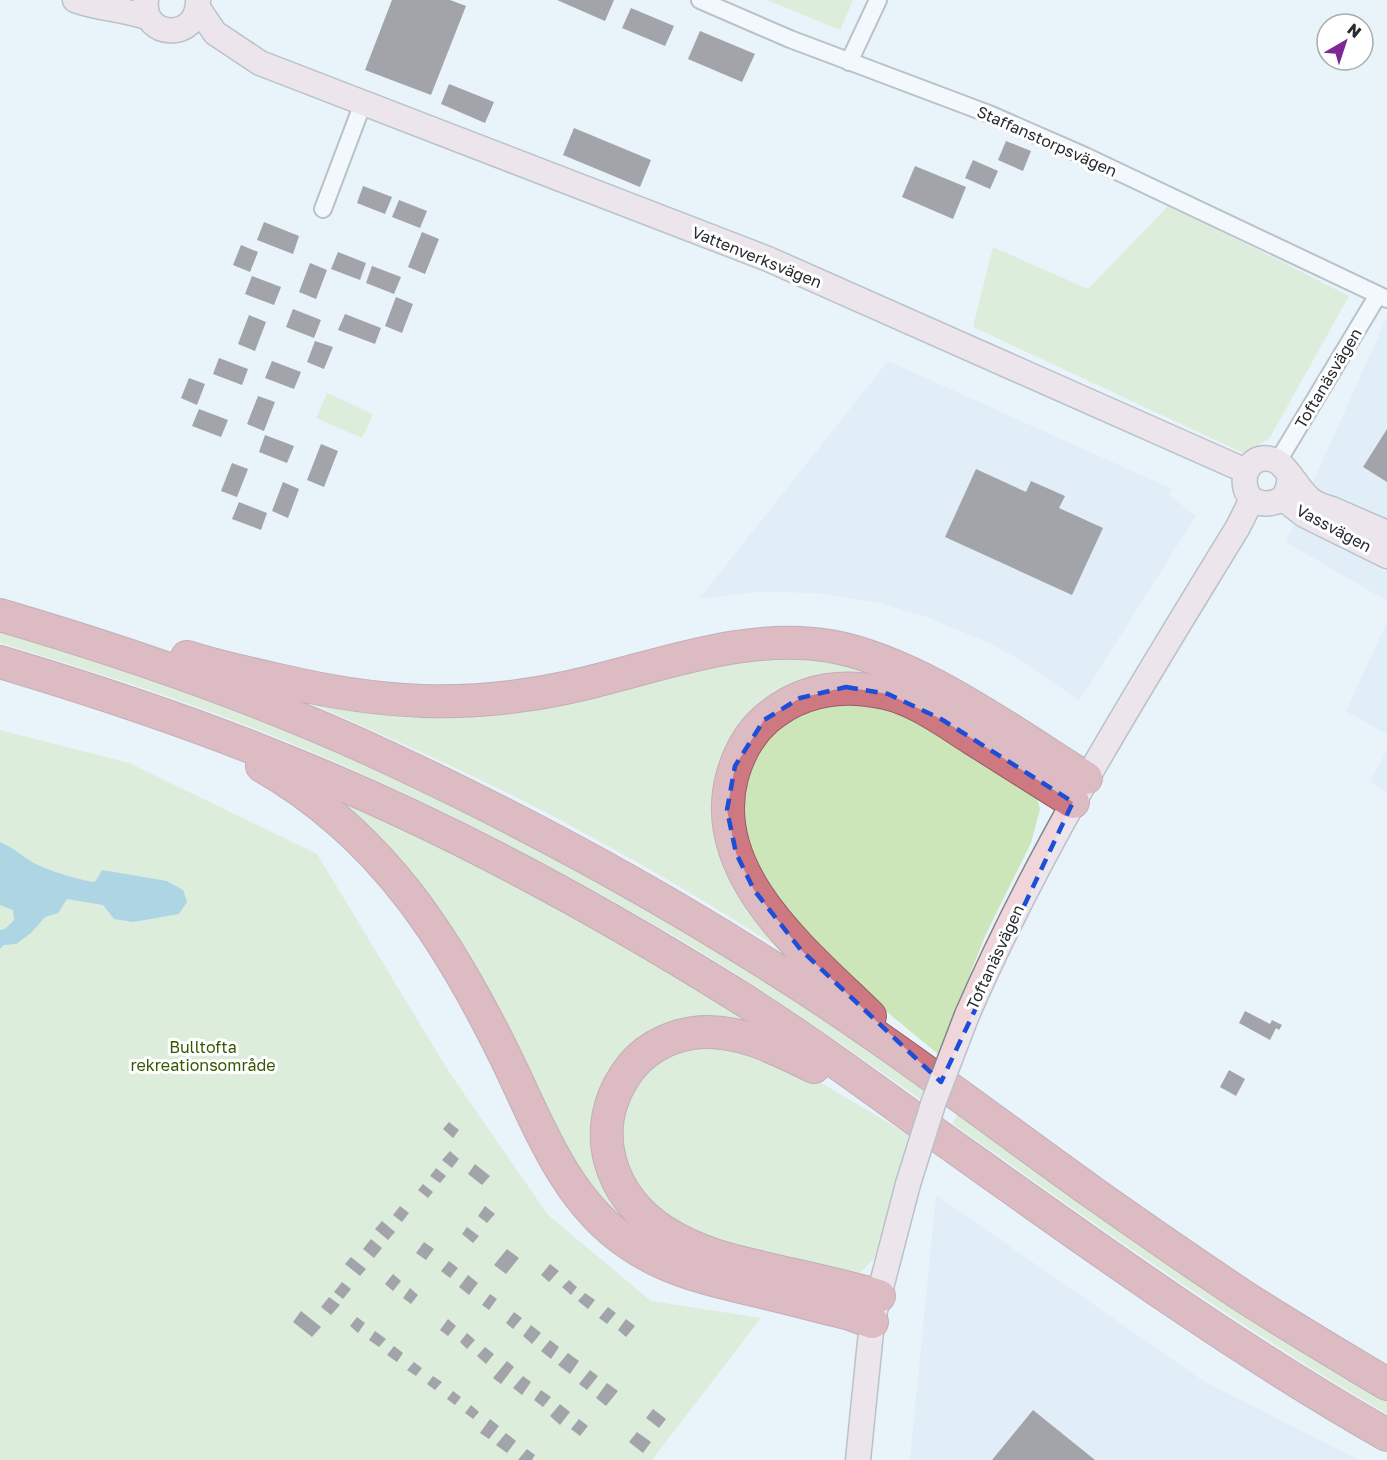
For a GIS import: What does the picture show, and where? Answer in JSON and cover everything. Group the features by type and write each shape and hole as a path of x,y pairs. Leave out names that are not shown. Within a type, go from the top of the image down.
{"highway":[{"path":"0,599 197,660 257,676 331,693 401,701 455,702 518,697 586,684 718,651 759,644 804,643 829,646 872,658 917,677 981,713 1079,790"},
{"path":"0,615 140,660 250,700 388,758 558,842 654,895 767,963 931,1075 1095,1194 1239,1293 1387,1384"},
{"path":"0,662 196,726 292,763 447,834 546,885 739,997 1162,1294 1293,1380 1387,1435"},
{"path":"931,1075 801,950 754,890 736,853 728,825 728,797 735,766 742,750 765,720 780,708 800,698 820,691 846,687 867,689 914,704 1079,790"},
{"path":"97,693 189,729 269,770 338,819 392,873 437,933 458,966 493,1031 541,1136 556,1161 581,1197 612,1232 645,1254 690,1274 850,1314 876,1309"},
{"path":"876,1309 686,1245 662,1231 629,1200 610,1162 606,1122 610,1103 618,1085 629,1068 643,1054 676,1037 694,1033 713,1032 755,1041 826,1074 1026,1198"}],"street":[{"path":"75,0 93,6 119,10 147,9"},
{"name":"Staffanstorpsvägen","path":"700,0 790,39 989,114 1085,156 1383,297"},
{"path":"849,62 878,0"},
{"path":"175,31 187,26 194,19 198,4"},
{"name":"Vattenverksvägen","path":"198,4 215,33 260,63 768,259 1246,471"},
{"name":"Vattenverksvägen","path":"147,9 160,28 175,31 236,59 260,63"},
{"path":"323,209 363,104"},
{"name":"Toftanäsvägen","path":"1284,479 1383,297"},
{"path":"1271,459 1284,479 1268,504 1252,499 1244,484 1246,471 1258,460 1271,459"},
{"name":"Vassvägen","path":"1284,479 1311,501 1387,533"},
{"name":"Vassvägen","path":"1284,479 1304,515 1387,556"},
{"name":"Toftanäsvägen","path":"858,1460 876,1309 908,1184 941,1081 967,1016 1024,894 1079,790 1238,527 1252,499"}],"highlighted area":[{"path":"846,687 888,694 941,719 1073,802 941,1082 801,950 754,890 736,853 727,810 735,766 764,720 800,698"}],"shaded area":[{"path":"1387,317 1387,601 1286,542"},
{"path":"888,361 1172,489 1169,495 1196,516 1079,701 1029,665 991,644 927,617 875,602 816,593 758,592 699,599"},
{"path":"1387,622 1387,734 1346,711"},
{"path":"1387,750 1387,793 1370,782"},
{"path":"936,1195 1205,1382 1359,1460 910,1460"}],"green space":[{"path":"767,0 853,0 840,30"},
{"path":"1169,205 1349,296 1269,439 1243,453 973,327 993,247 1088,289"},
{"path":"327,393 373,414 362,438 316,418"},
{"path":"0,624 228,700 598,873 927,1083 920,1099 701,952 506,843 394,788 222,716 167,696 0,643"},
{"path":"794,651 921,687 834,678 719,781 803,963 622,853 556,818 438,760 277,689 364,706"},
{"path":"835,698 903,708 1037,797 1040,809 1031,843 986,934 938,1054 864,993 771,894 741,830 746,769 775,726"},
{"name":"Bulltofta rekreationsområde","path":"0,730 129,763 317,854 449,1072 548,1215 651,1301 761,1318 652,1460 0,1460"},
{"path":"326,787 490,864 805,1053 655,1037 602,1166 729,1276 604,1212 353,823"},
{"path":"720,1042 808,1075 909,1135 874,1259 858,1274 845,1277 752,1254 674,1227 631,1184 616,1132 641,1072 668,1051"},
{"path":"960,1107 1387,1391 1387,1414 1284,1351 1183,1285 953,1124"}],"water":[{"path":"0,842 37,865 81,879 95,882 102,870 167,881 183,890 187,902 179,914 133,922 114,919 103,905 67,899 58,913 45,917 31,933 16,944 4,945 0,949 0,930 5,929 14,920 13,910 0,905"}],"building":[{"path":"392,0 450,0 466,6 431,95 365,70"},
{"path":"557,0 614,0 605,21"},
{"path":"631,8 674,26 665,46 622,28"},
{"path":"700,31 755,54 742,82 688,59"},
{"path":"449,84 494,102 485,123 441,104"},
{"path":"574,128 651,160 640,187 563,155"},
{"path":"1006,141 1031,151 1023,171 998,160"},
{"path":"973,160 998,171 990,189 965,178"},
{"path":"915,166 966,187 953,219 902,197"},
{"path":"363,186 392,197 385,214 357,203"},
{"path":"399,200 427,211 420,228 392,217"},
{"path":"264,222 299,236 293,254 257,240"},
{"path":"422,232 439,239 425,274 408,267"},
{"path":"241,245 258,252 250,272 233,265"},
{"path":"338,252 366,263 360,280 331,269"},
{"path":"310,263 327,270 316,299 299,292"},
{"path":"372,266 401,277 394,294 366,283"},
{"path":"252,276 281,287 274,305 245,294"},
{"path":"396,297 413,304 402,333 385,326"},
{"path":"293,309 321,320 314,338 286,327"},
{"path":"345,314 381,328 375,344 338,330"},
{"path":"249,315 266,322 255,351 238,344"},
{"path":"315,341 333,347 324,369 307,362"},
{"path":"219,358 248,369 242,385 213,374"},
{"path":"272,361 301,372 294,389 265,378"},
{"path":"189,378 205,384 197,405 181,398"},
{"path":"258,396 275,402 264,431 247,424"},
{"path":"199,409 228,420 221,437 192,426"},
{"path":"1387,429 1387,482 1363,467"},
{"path":"265,435 294,446 287,463 259,452"},
{"path":"321,444 338,451 324,487 307,480"},
{"path":"232,463 248,469 237,497 221,491"},
{"path":"976,469 1026,492 1031,481 1065,496 1059,508 1103,528 1072,595 945,537"},
{"path":"283,482 299,489 288,518 272,511"},
{"path":"239,502 267,513 261,530 232,519"},
{"path":"1245,1011 1270,1024 1272,1020 1282,1025 1279,1030 1276,1028 1270,1040 1239,1023"},
{"path":"1229,1070 1245,1079 1236,1096 1220,1087"},
{"path":"449,1122 459,1130 453,1138 443,1129"},
{"path":"450,1151 459,1159 452,1168 442,1160"},
{"path":"475,1164 490,1176 482,1185 468,1174"},
{"path":"436,1168 446,1176 440,1183 430,1176"},
{"path":"423,1184 433,1192 428,1198 418,1190"},
{"path":"400,1206 409,1213 402,1222 393,1215"},
{"path":"485,1206 495,1214 487,1223 478,1216"},
{"path":"382,1221 395,1232 388,1240 375,1229"},
{"path":"467,1227 479,1236 473,1243 462,1234"},
{"path":"371,1239 382,1248 374,1258 363,1249"},
{"path":"424,1242 434,1249 426,1260 416,1253"},
{"path":"507,1249 519,1258 506,1274 494,1265"},
{"path":"351,1257 366,1269 360,1276 345,1264"},
{"path":"449,1261 458,1268 450,1278 441,1271"},
{"path":"550,1264 559,1271 549,1282 541,1275"},
{"path":"393,1274 401,1281 393,1291 385,1284"},
{"path":"468,1275 478,1283 469,1295 459,1287"},
{"path":"569,1280 577,1287 571,1295 562,1287"},
{"path":"342,1282 351,1289 343,1299 334,1292"},
{"path":"410,1288 418,1295 411,1304 403,1298"},
{"path":"585,1293 595,1300 588,1309 578,1301"},
{"path":"490,1294 497,1299 489,1310 482,1305"},
{"path":"329,1297 340,1305 331,1315 321,1307"},
{"path":"608,1307 616,1313 607,1324 599,1318"},
{"path":"301,1311 321,1327 312,1337 293,1322"},
{"path":"514,1312 522,1318 513,1329 506,1323"},
{"path":"357,1317 365,1323 358,1333 350,1326"},
{"path":"448,1319 456,1326 448,1336 440,1330"},
{"path":"626,1319 635,1326 626,1337 618,1330"},
{"path":"531,1325 541,1333 532,1344 523,1336"},
{"path":"375,1331 386,1339 379,1347 369,1340"},
{"path":"467,1333 475,1340 467,1349 460,1342"},
{"path":"550,1340 559,1347 551,1359 541,1351"},
{"path":"394,1346 403,1353 397,1362 387,1355"},
{"path":"485,1347 494,1354 486,1364 477,1356"},
{"path":"568,1353 579,1361 570,1374 558,1365"},
{"path":"507,1361 514,1367 501,1384 493,1378"},
{"path":"414,1362 422,1368 416,1376 407,1370"},
{"path":"590,1370 598,1376 587,1390 579,1384"},
{"path":"433,1376 442,1382 435,1390 427,1384"},
{"path":"523,1376 531,1382 522,1395 513,1388"},
{"path":"607,1383 618,1391 606,1406 596,1398"},
{"path":"541,1390 551,1397 543,1407 534,1400"},
{"path":"453,1391 461,1397 455,1405 447,1399"},
{"path":"560,1404 570,1412 560,1425 550,1416"},
{"path":"471,1405 479,1412 473,1419 465,1413"},
{"path":"653,1409 666,1419 659,1428 646,1418"},
{"path":"1033,1410 1095,1460 992,1460"},
{"path":"490,1419 499,1426 489,1439 480,1433"},
{"path":"579,1419 588,1426 580,1436 571,1429"},
{"path":"637,1432 651,1442 643,1453 629,1442"},
{"path":"506,1433 516,1441 507,1453 496,1445"},
{"path":"527,1449 535,1455 532,1460 518,1460"}]}
